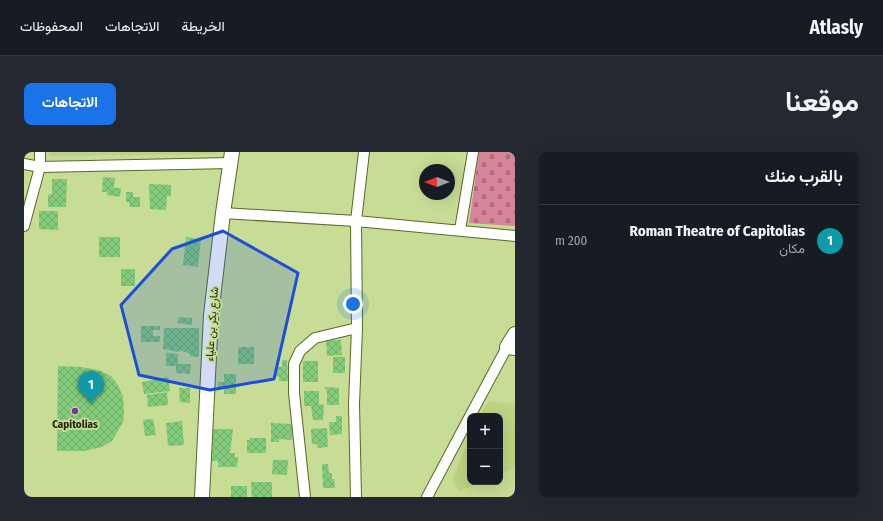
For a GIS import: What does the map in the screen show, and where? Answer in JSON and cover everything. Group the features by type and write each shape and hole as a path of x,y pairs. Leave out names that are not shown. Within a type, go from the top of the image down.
{"street":[{"path":"24,226 26,208 40,166 40,152"},
{"path":"356,497 354,404 357,328 356,221 364,152"},
{"path":"460,230 473,152"},
{"path":"24,164 40,166 231,157"},
{"name":"شارع بكر بن علياء","path":"202,497 211,315 231,157"},
{"path":"223,213 356,221 515,236"},
{"path":"306,497 294,393 294,364 300,351 315,338 357,328"},
{"path":"472,413 511,347 515,334"},
{"path":"427,497 467,422"}],"highlighted area":[{"path":"223,231 298,273 274,379 210,390 139,375 121,305 172,249"}],"shaded area":[{"path":"49,152 217,152 217,154 49,156"},
{"path":"489,401 515,404 515,468 503,473 503,413 481,413"},
{"path":"467,444 467,485 473,485 460,491 452,480"}],"green space":[{"path":"479,152 515,152 515,226 469,223"}],"building":[{"path":"103,177 115,178 114,188 121,188 120,197 107,195 107,192 102,192"},
{"path":"52,179 67,179 66,207 48,207 48,195 52,194"},
{"path":"149,184 171,185 171,196 167,196 166,210 150,209"},
{"path":"126,192 133,192 133,197 140,197 140,207 130,207 129,202 126,202"},
{"path":"39,211 58,211 58,230 39,229"},
{"path":"99,237 120,237 120,257 99,257"},
{"path":"186,237 201,239 198,267 183,265"},
{"path":"121,269 135,269 135,286 121,286"},
{"path":"179,317 192,318 192,325 177,323"},
{"path":"141,326 160,326 160,330 153,330 153,336 160,336 160,342 141,342"},
{"path":"164,328 199,328 199,357 190,356 190,354 180,350 179,352 163,349"},
{"path":"341,340 342,355 327,356 326,341"},
{"path":"238,347 254,347 254,364 238,364"},
{"path":"166,353 178,354 178,364 191,364 190,374 176,373 176,366 166,366"},
{"path":"333,357 345,357 345,373 333,373"},
{"path":"282,360 287,360 288,381 279,381 279,376 276,377 276,367 282,367"},
{"path":"303,361 318,361 318,382 303,382"},
{"path":"58,366 81,367 101,371 111,376 118,385 123,397 123,422 112,441 102,447 84,451 57,451"},
{"path":"224,374 236,374 236,394 224,394 224,389 218,389 218,382 224,382"},
{"path":"168,377 170,391 144,394 142,382"},
{"path":"324,387 339,388 339,405 327,405 327,391"},
{"path":"179,388 190,388 190,403 180,402"},
{"path":"304,391 319,391 319,404 324,405 323,420 313,420 311,406 304,406"},
{"path":"167,392 168,405 148,407 147,395"},
{"path":"336,416 342,416 342,434 330,435 329,422 336,422"},
{"path":"153,419 156,435 145,436 143,420"},
{"path":"182,421 184,445 168,446 166,423"},
{"path":"271,423 292,424 292,440 279,439 279,442 271,442"},
{"path":"327,428 328,447 318,448 317,444 312,444 311,429"},
{"path":"213,429 233,429 230,453 235,453 235,457 238,457 237,467 218,467 218,461 212,461"},
{"path":"250,438 266,438 266,453 247,453 247,440"},
{"path":"273,460 288,460 287,475 272,474"},
{"path":"322,464 328,464 329,473 332,473 332,479 334,479 335,488 323,488"},
{"path":"251,482 272,482 272,497 252,497"},
{"path":"231,486 247,486 247,497 231,497"}],"place":[{"name":"Roman Theatre of Capitolias","path":"91,404"},
{"name":"Capitolias","path":"75,411"}]}
